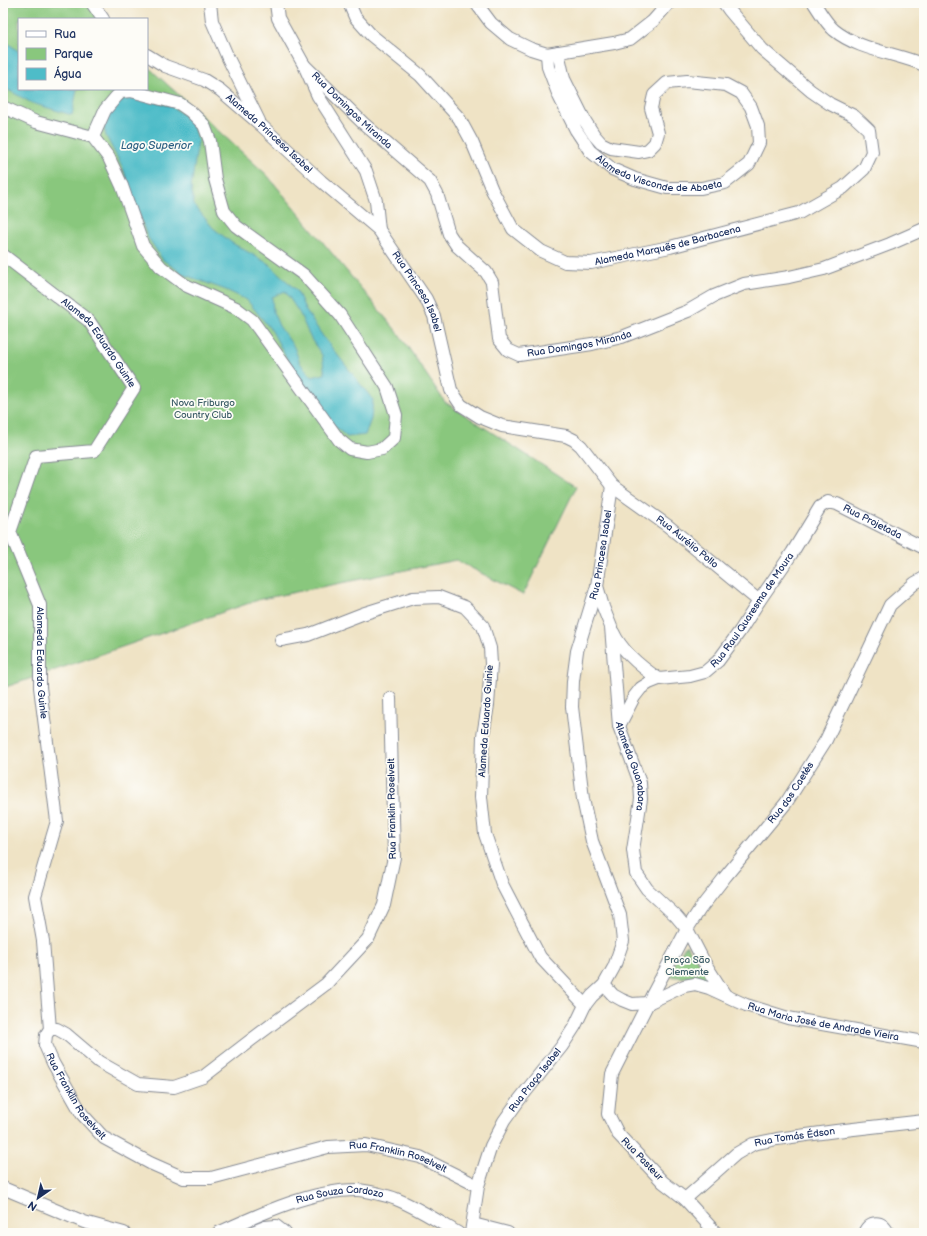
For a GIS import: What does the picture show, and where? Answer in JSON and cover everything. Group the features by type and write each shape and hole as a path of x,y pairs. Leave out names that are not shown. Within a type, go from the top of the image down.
{"street":[{"path":"92,3 102,18"},
{"path":"210,3 212,21 228,58 262,126"},
{"path":"276,3 278,18 304,65 318,96 366,171 376,201 379,230"},
{"name":"Alameda Marquẽs de Barbacena","path":"349,3 355,17 371,35 420,75 459,118 472,142 492,190 513,229 541,251 565,262 591,263 670,247 799,213 843,188 864,169 872,152 869,130 854,116 830,104 811,91 762,49 724,3"},
{"path":"476,3 491,23 510,39 531,49 553,53 614,44 630,39 653,21 669,3"},
{"path":"814,3 834,30 855,43 910,59 924,66"},
{"name":"Alameda Visconde de Abaeta","path":"553,53 585,121 601,143 611,148 639,152 648,150 656,143 658,133 651,108 654,95 667,83 687,81 726,85 741,93 751,107 758,126 759,143 749,164 725,183 701,188 667,188 635,179 612,169 590,151 576,130 559,96 548,67 553,53"},
{"name":"Alameda Princesa Isabel","path":"148,56 165,66 204,80 220,90 379,230"},
{"name":"Rua Domingos Miranda","path":"304,65 363,123 430,181 437,194 449,234 457,246 486,272 492,282 499,339 508,350 519,355 592,344 622,337 688,311 714,296 744,284 789,277 824,269 890,244 924,229"},
{"path":"3,107 36,122 93,137 109,158 122,186 143,246 160,267 185,285 236,308 252,320 340,440 350,449 368,452 375,451 382,449 394,438 396,415 387,386 340,315 304,275 236,226 224,211 215,179 210,141 204,125 190,111 180,104 131,91 122,92 116,96 105,110 93,137"},
{"name":"Rua Princesa Isabel","path":"379,230 426,299 434,316 451,390 461,405 480,418 502,426 566,436 574,440 581,446 612,486 603,536 597,586 577,651 573,681 572,707 585,806 592,841 620,915 623,941 614,967 604,985"},
{"name":"Alameda Eduardo Guinle","path":"3,255 89,320 134,388 94,451 36,456 10,532 40,605 40,687 57,821 35,896 43,941 50,1029"},
{"name":"Rua Aurélio Pollo","path":"612,486 668,526 759,601"},
{"name":"Rua Projetada","path":"820,507 828,502 837,504 924,548"},
{"name":"Rua Raul Quaresma de Moura","path":"619,726 634,697 649,683 659,679 690,676 705,672 718,661 792,553 820,507"},
{"name":"Rua dos Caetés","path":"648,1003 687,929 700,909 725,876 786,803 826,740 890,605 915,583 924,578"},
{"name":"Alameda Guanabara","path":"597,586 611,627 619,726 640,783 640,799 633,850 636,873 647,889 676,916 687,929"},
{"name":"Alameda Eduardo Guinie","path":"281,640 308,635 362,614 413,598 439,597 465,607 483,626 490,648 491,664 488,704 483,736 481,797 485,834 502,884 540,957 585,1006"},
{"path":"611,627 617,641 626,652 642,667 659,679"},
{"name":"Rua Franklin Roselvelt","path":"390,698 394,857 384,905 368,939 326,984 203,1077 174,1087 138,1084 99,1062 57,1028 50,1029 46,1035 45,1045 53,1063 82,1114 104,1138 150,1164 184,1178 211,1178 328,1147 366,1145 420,1157 478,1186"},
{"path":"687,929 704,962 725,995"},
{"name":"Rua Maria José de Andrade Vieira","path":"648,1003 678,988 695,984 709,988 746,1005 788,1018 924,1042"},
{"path":"604,985 613,995 622,1000 632,1004 648,1003"},
{"name":"Rua Praça Isabel","path":"472,1228 478,1186 491,1146 504,1121 562,1046 592,996 604,985"},
{"name":"Rua Pasteur","path":"648,1003 612,1074 608,1114 618,1134 663,1182 685,1198 716,1233"},
{"name":"Rua Tomás Édson","path":"685,1198 736,1154 753,1144 777,1139 924,1122"},
{"path":"3,1188 84,1222 124,1233"},
{"name":"Rua Souza Cardozo","path":"218,1233 258,1214 322,1193 359,1190 395,1199 432,1217 458,1233"},
{"path":"864,1233 867,1227 873,1223 880,1224 887,1230 888,1233"},
{"path":"250,1233 265,1227 276,1226 285,1233"},
{"path":"472,1228 508,1233"}],"green space":[{"name":"Nova Friburgo Country Club","path":"3,3 89,3 101,18 18,18 18,90 148,90 148,67 267,175 399,334 445,402 576,487 523,595 456,560 261,599 3,688 3,411 5,409 3,405"},
{"name":"Praça São Clemente","path":"686,945 713,980 666,976"}],"water":[{"path":"3,39 18,51 18,90 77,90 72,115 32,103 3,87"},
{"name":"Lago Superior","path":"132,97 171,106 191,121 198,141 191,187 194,205 213,228 232,243 269,264 297,291 306,311 324,338 373,400 371,419 365,435 347,437 333,425 295,374 272,331 247,300 226,290 185,275 163,260 147,236 123,168 106,136 103,123 113,103","holes":["285,291 300,314 311,339 322,355 325,374 312,377 300,363 294,347 279,326 273,312 272,297"]}]}
